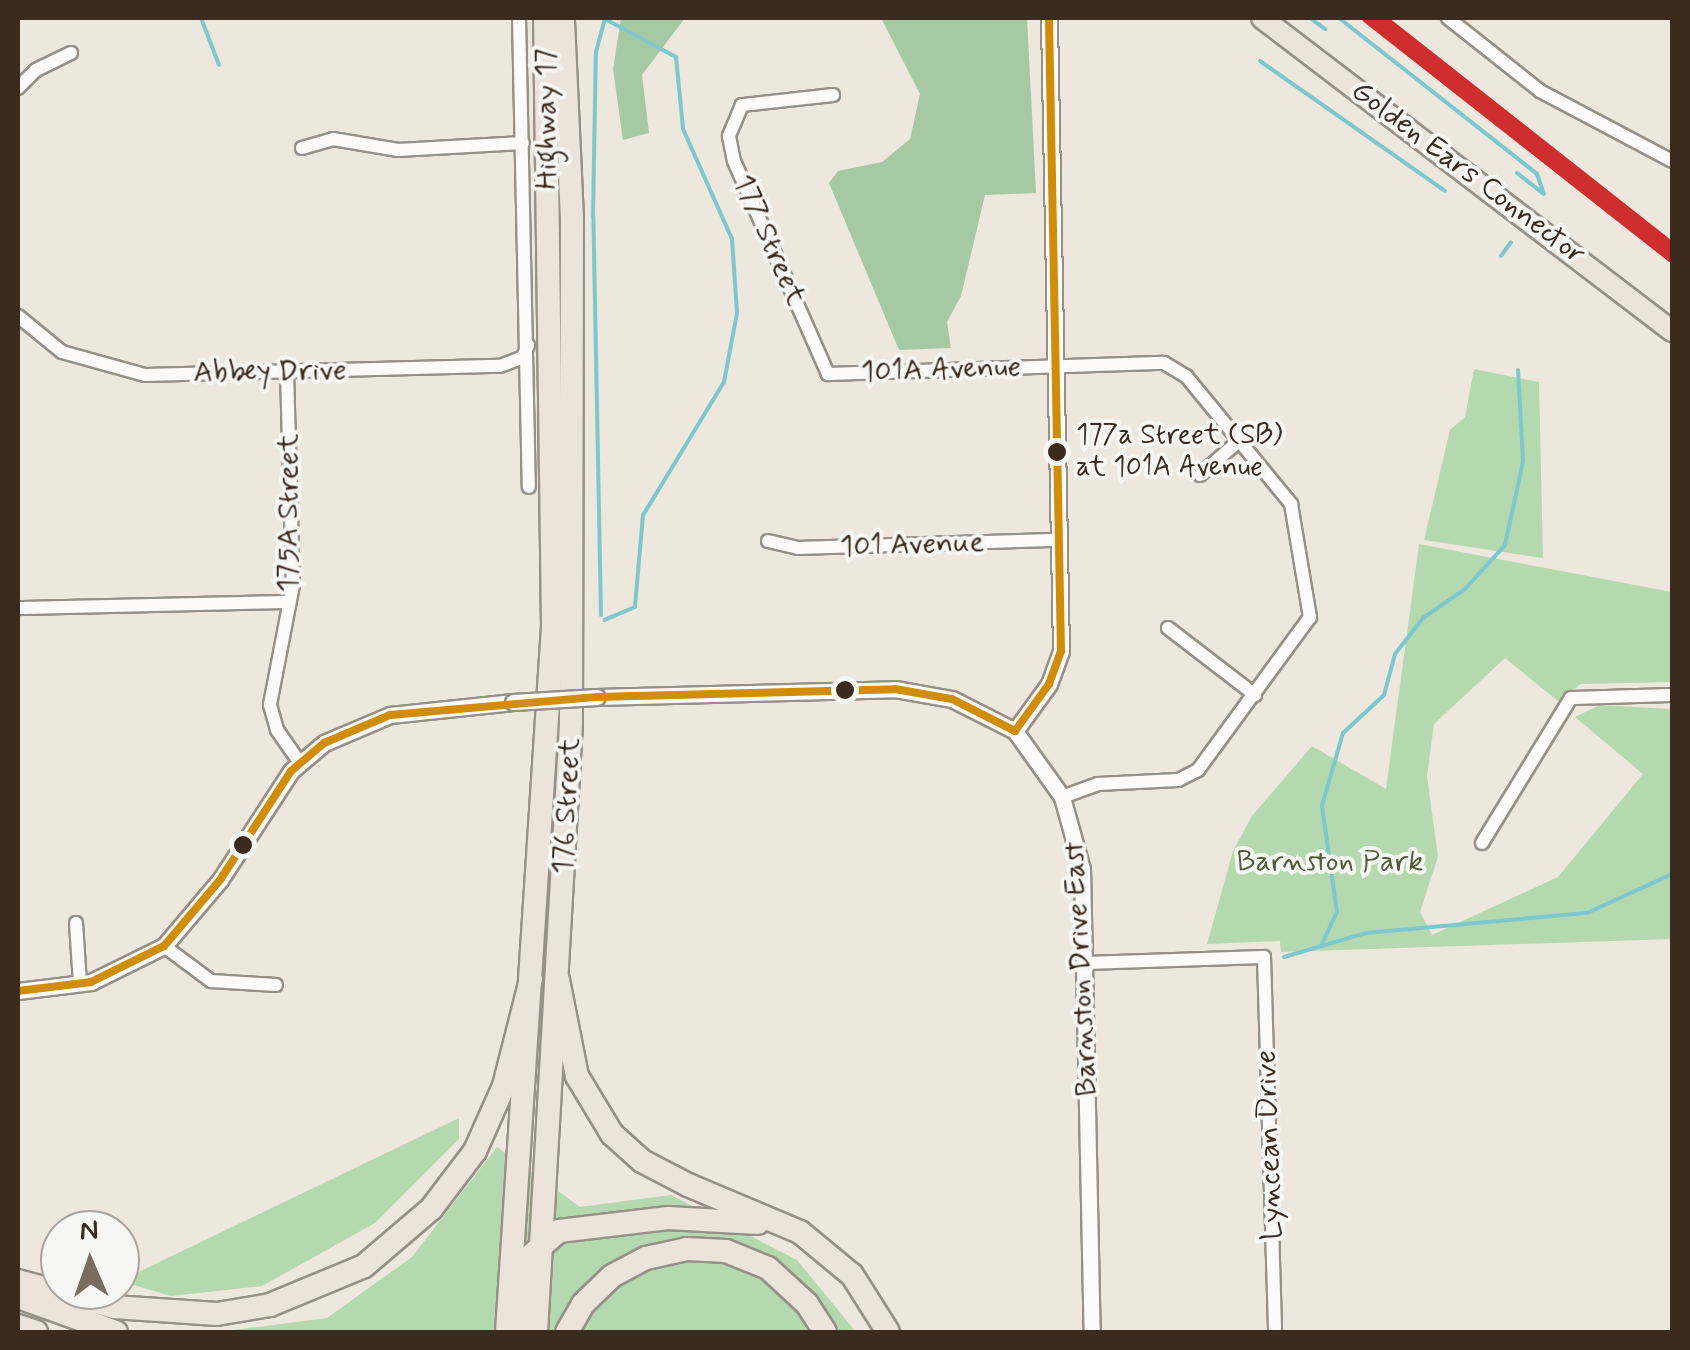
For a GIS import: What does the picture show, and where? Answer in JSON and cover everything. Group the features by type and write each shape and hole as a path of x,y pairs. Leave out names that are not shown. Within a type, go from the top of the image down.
{"highway":[{"name":"Highway 17","path":"545,18 548,220"},
{"name":"Highway 17","path":"563,18 572,219"},
{"path":"572,219 579,18"},
{"name":"176 Street","path":"536,1332 571,684 572,219"},
{"name":"176 Street","path":"507,1332 553,627 548,220"},
{"path":"18,1281 114,1307 217,1314 270,1305 364,1266 431,1209 475,1152 504,1086 531,979"},
{"path":"558,980 577,1076 612,1134 642,1160 688,1184 800,1232 852,1275 888,1332"},
{"path":"520,1332 529,1257 543,1240 559,1230 668,1218 743,1220 800,1232"},
{"path":"567,1332 582,1304 612,1276 646,1258 687,1249 726,1252 768,1268 807,1304 825,1332"},
{"path":"18,1297 116,1332"},
{"path":"18,1326 36,1332"}],"main road":[{"name":"Golden Ears Connector","path":"1262,18 1672,331"}],"street":[{"path":"519,18 529,487"},
{"path":"1015,731 1049,684 1061,651 1049,18"},
{"path":"1448,18 1540,91 1672,161"},
{"path":"18,88 36,70 72,53"},
{"name":"177 Street","path":"828,374 734,161 731,118 742,105 833,95"},
{"path":"302,148 333,139 398,150 523,143"},
{"name":"Abbey Drive","path":"18,316 62,352 105,369 145,375 500,366 523,357 528,345"},
{"name":"101A Avenue","path":"828,374 1170,365 1289,500 1311,603 1307,623 1256,695 1198,770 1178,780 1098,784 1062,797"},
{"name":"175A Street","path":"287,372 289,602 270,706 277,730 300,764"},
{"path":"1200,475 1240,440"},
{"name":"101 Avenue","path":"768,541 798,548 1058,540"},
{"path":"18,608 289,602"},
{"path":"1168,628 1256,695"},
{"name":"Barnston Drive East","path":"18,990 80,984 128,966 164,946 220,880 300,764 338,735 390,715 513,702 895,688 952,699 1015,731 1062,797 1082,869 1092,1332"},
{"path":"1482,843 1571,698 1672,695"},
{"path":"76,923 80,984"},
{"path":"164,946 211,981 276,984"},
{"name":"Lyncean Drive","path":"1085,963 1264,957 1275,1332"}],"green space":[{"path":"621,18 685,18 642,75 649,133 623,140 613,69"},
{"path":"881,18 1027,18 1036,193 985,195 961,296 947,322 951,348 899,350 829,183 838,171 882,162 910,139 920,94"},
{"path":"1474,369 1539,382 1543,558 1424,540 1450,430 1465,417"},
{"name":"Barnston Park","path":"1419,544 1672,592 1672,682 1581,684 1558,701 1505,658 1434,724 1427,776 1438,857 1420,912 1432,935 1558,877 1643,774 1575,717 1600,705 1672,709 1672,939 1281,952 1280,941 1207,944 1233,851 1252,816 1312,746 1386,789"},
{"path":"459,1118 459,1139 375,1223 262,1286 171,1296 140,1287 140,1271"},
{"path":"497,1147 580,1207 671,1195 797,1260 856,1332 218,1332 327,1318 412,1257"}],"waterway":[{"path":"201,18 219,65"},
{"path":"601,615 593,216 596,52 605,18"},
{"path":"1310,18 1325,29"},
{"path":"1339,18 1537,174 1544,194"},
{"path":"605,19 676,57 683,129 732,239 737,313 724,382 643,515 635,607 605,620"},
{"path":"1260,61 1445,191"},
{"path":"1517,173 1544,194"},
{"path":"1501,256 1511,242"},
{"path":"1322,944 1337,912 1322,806 1343,733 1384,695 1395,654 1423,618 1465,589 1505,545 1523,462 1518,370"},
{"path":"1284,957 1366,933 1587,913 1672,874"}],"transit line":[{"path":"18,991 91,982 164,946 220,880 291,771 324,743 390,715 597,697 895,689 952,699 1015,731 1049,684 1061,651 1049,18"},
{"path":"1367,18 1672,258"},
{"path":"1381,18 1672,247"}],"place":[{"name":"177a Street (SB) at 101A Avenue","path":"1057,452"}]}
